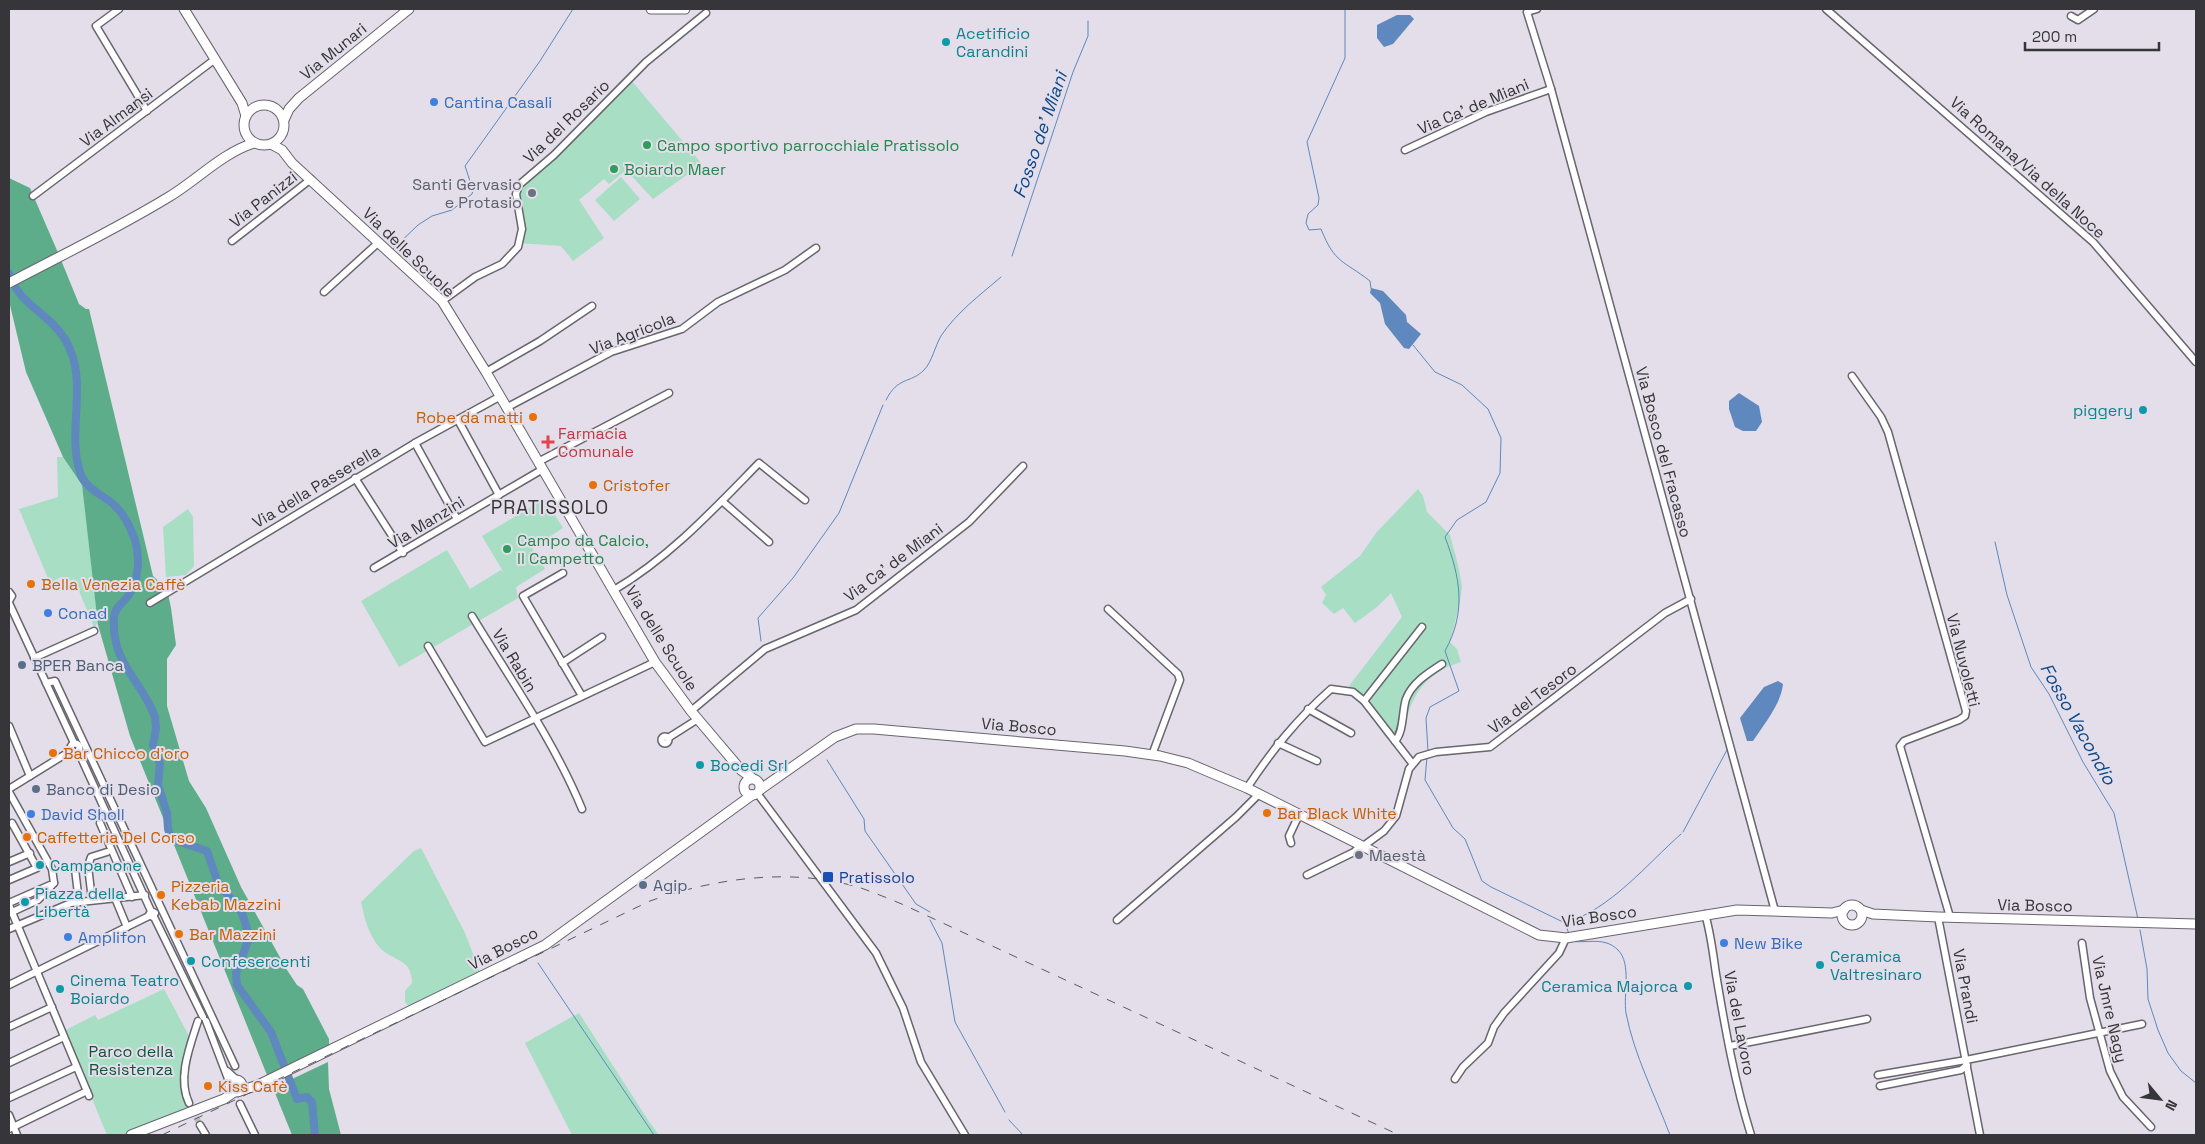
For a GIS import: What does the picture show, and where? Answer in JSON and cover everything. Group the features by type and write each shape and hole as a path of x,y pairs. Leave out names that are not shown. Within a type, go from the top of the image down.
{"main road":[{"path":"184,9 245,108 244,131 241,140 230,154"},
{"name":"Via Munari","path":"284,120 289,109 299,98 409,9"},
{"path":"651,9 685,9"},
{"path":"238,96 249,103 273,107 280,112 284,120 282,144 287,156"},
{"name":"Via Munari","path":"273,107 285,105 299,98"},
{"path":"246,116 258,105"},
{"path":"244,131 254,143 262,146 271,144 282,136"},
{"path":"9,283 141,214 180,190 230,154 254,143"},
{"name":"Via delle Scuole","path":"271,144 287,156 442,300 655,662 691,711 741,770 754,779"},
{"name":"Via Bosco","path":"131,1135 213,1104 235,1085 263,1082 545,945 781,773 834,737 846,732 866,729 1152,755 1188,763 1259,794 1539,935 1570,937 1737,910 1843,914 1852,925 1858,923 1861,914"},
{"name":"Via delle Scuole","path":"741,770 744,787"},
{"name":"Via Bosco","path":"735,808 747,780 781,773"},
{"path":"744,787 747,793 757,792 760,783 754,779"},
{"name":"Via Bosco","path":"1843,914 1852,905 1861,914 2196,924"}],"street":[{"path":"119,9 96,26 147,111"},
{"name":"Via Bosco del Fracasso","path":"1537,9 1527,12 1551,89 1775,911"},
{"name":"Via Romana/Via della Noce","path":"1826,9 2093,242 2196,362"},
{"path":"2071,16 2078,20 2094,9"},
{"name":"Via del Rosario","path":"442,300 511,256 518,248 522,238 516,194 519,185 554,155 646,62 706,13"},
{"name":"Via Almansi","path":"33,196 214,60"},
{"name":"Via Ca' de Miani","path":"1405,150 1486,112 1551,89"},
{"name":"Via Panizzi","path":"232,241 311,179"},
{"path":"324,292 379,242"},
{"name":"Via Agricola","path":"506,408 611,352 682,329 718,302 785,270 816,248"},
{"path":"486,372 540,341 592,306"},
{"name":"Via Nuvoletti","path":"1852,376 1881,417 1888,432 1966,711 1965,716 1959,720 1904,741 1900,746 1950,917"},
{"path":"540,465 669,393"},
{"name":"Via della Passerella","path":"150,603 355,478 499,397"},
{"path":"458,420 499,494"},
{"path":"415,443 457,519"},
{"path":"614,590 642,573 722,501 760,463 804,500"},
{"name":"Via Manzini","path":"374,568 404,553 499,494 540,465"},
{"name":"Via Ca' de Miani","path":"691,711 765,649 856,610 969,522 1023,466"},
{"path":"355,478 404,553"},
{"path":"722,501 768,542"},
{"path":"562,573 521,593 582,696"},
{"path":"9,592 12,596 9,602 75,748 145,895 151,915 194,1001 201,1021 235,1085"},
{"name":"Via del Tesoro","path":"1412,764 1418,757 1436,752 1490,747 1666,613 1691,600"},
{"path":"1108,609 1178,674 1180,680 1152,755"},
{"name":"Via Rabin","path":"472,616 535,718 574,788 582,809"},
{"path":"1364,701 1422,626"},
{"path":"34,658 94,631"},
{"path":"562,663 602,638"},
{"path":"428,646 485,742 655,662"},
{"path":"1395,741 1399,736 1404,707 1411,690 1416,683 1442,664"},
{"path":"46,683 55,681 235,1066"},
{"path":"1246,788 1278,743 1308,709 1331,689 1354,692 1364,701 1412,764 1396,816 1384,831 1354,852 1307,875"},
{"path":"1308,709 1351,733"},
{"path":"668,738 698,719"},
{"path":"9,726 30,776"},
{"path":"1278,743 1317,760"},
{"path":"54,884 53,873 42,865 15,822 9,790 75,748"},
{"path":"757,792 876,953 904,1008 921,1062 965,1135"},
{"path":"1117,920 1236,817 1259,794"},
{"path":"1291,843 1289,836 1299,815"},
{"path":"15,822 42,865"},
{"path":"100,823 110,851 132,897"},
{"path":"92,900 88,866 91,858 110,851"},
{"path":"9,862 34,852"},
{"path":"9,880 42,865"},
{"path":"80,902 75,869 88,866"},
{"path":"11,1128 88,1093 17,925 10,913 9,904 54,884"},
{"path":"10,913 38,900 54,884"},
{"path":"9,929 55,908 92,900 99,901 145,895"},
{"path":"115,898 127,927"},
{"name":"Via del Lavoro","path":"1705,914 1710,932 1742,1112 1751,1135"},
{"path":"9,985 151,915"},
{"name":"Via Prandi","path":"1938,917 1980,1135"},
{"path":"1455,1079 1463,1067 1488,1043 1494,1027 1504,1013 1559,953 1570,937"},
{"name":"Via Jmre Nagy","path":"2082,943 2090,998 2115,1084 2123,1097 2151,1127"},
{"path":"9,1027 52,1007"},
{"path":"1730,1046 1867,1020"},
{"path":"189,1103 184,1087 184,1077 194,1033 201,1021"},
{"path":"1878,1075 1967,1063 2142,1024"},
{"path":"9,1063 64,1037"},
{"path":"1880,1086 1960,1070 1967,1063"},
{"path":"9,1098 76,1067"},
{"path":"240,1104 255,1135"},
{"path":"9,1115 11,1128 17,1135"},
{"path":"200,1124 206,1135"}],"green space":[{"name":"Boiardo Maer","path":"630,79 702,164 653,199 626,170 609,184 604,179 579,200 604,238 573,261 561,246 519,243 518,194 522,180 567,141"},
{"path":"621,177 640,199 614,221 595,200"},
{"path":"9,178 30,188 59,255 9,280"},
{"path":"61,260 79,304 89,309 153,576 167,589 176,645 167,659 167,706 189,781 206,808 241,887 287,970 297,985 303,989 329,1039 329,1047 267,1075 130,736 98,625 82,485 63,457 26,372 9,301 9,289"},
{"path":"57,457 63,457 82,485 98,623 94,627 74,579 65,583 61,577 50,583 19,509 58,497"},
{"path":"1418,489 1423,496 1427,512 1450,535 1458,565 1462,586 1450,642 1457,649 1461,662 1438,672 1429,679 1411,706 1404,730 1387,739 1349,686 1402,617 1391,593 1377,607 1355,623 1343,608 1334,614 1322,603 1326,595 1321,587 1360,556 1376,533"},
{"path":"545,499 563,528 532,548 545,569 516,587 518,598 399,667 361,601 447,550 470,589 501,570 504,573 482,536"},
{"path":"188,509 193,517 194,566 186,575 166,577 163,527"},
{"path":"421,848 465,933 480,972 410,1008 405,1002 405,991 412,983 409,969 376,943 368,926 361,902 414,851"},
{"name":"Parco della Resistenza","path":"164,989 190,1038 181,1073 181,1091 187,1108 123,1135 107,1135 64,1031 95,1015 98,1020"},
{"path":"579,1013 659,1135 572,1135 525,1043"},
{"path":"328,1062 329,1089 341,1135 292,1135 273,1088"}],"water":[{"path":"1397,15 1410,15 1414,19 1393,44 1384,47 1377,38 1377,25"},
{"path":"1371,288 1383,291 1406,315 1407,322 1421,334 1409,349 1404,348 1385,324 1380,303 1370,293"},
{"path":"1739,393 1759,406 1762,422 1756,431 1743,431 1735,427 1729,409 1729,401"},
{"path":"1778,681 1783,684 1776,706 1753,741 1747,741 1740,718 1764,687"}],"waterway":[{"path":"392,250 418,225 432,216 452,210 472,194 473,190 465,166 540,61 573,9"},
{"path":"1345,9 1345,58 1307,142 1319,198 1318,205 1308,214 1306,223 1309,230 1321,229 1336,255 1346,265 1370,281 1371,288"},
{"name":"Fosso de' Miani","path":"1012,256 1073,72 1088,36 1088,21"},
{"path":"9,273 19,293 52,323 66,341 73,357 76,374 75,442 81,475 90,487 119,510 128,523 134,537 138,559 137,575 132,590 115,614 114,633 122,659 155,717 156,728 153,745 160,764 158,785 167,813 170,835 180,842 207,851 218,883 242,913 247,929 248,941 236,973 237,985 271,1032 297,1099 307,1097 312,1102 315,1135"},
{"name":"Fosso de' Miani","path":"886,400 895,387 924,370 947,328 969,305 1001,277"},
{"path":"1413,345 1435,372 1462,385 1488,409 1501,438 1500,473 1486,502 1457,520 1445,537 1454,566 1459,594 1456,622 1445,651 1459,691 1430,707 1426,718 1428,751"},
{"name":"Fosso de' Miani","path":"761,641 758,618 793,578 839,513 883,405"},
{"name":"Fosso Vacondio","path":"1995,542 2007,595 2031,667 2049,694 2083,762 2114,813 2138,919"},
{"path":"1683,832 1728,748"},
{"path":"1427,757 1425,780 1453,828 1465,839 1482,881 1565,923"},
{"name":"Fosso de' Miani","path":"827,760 864,819 865,831 916,904 930,912"},
{"path":"1569,934 1565,923 1598,908 1613,897 1681,834"},
{"name":"Fosso de' Miani","path":"930,920 942,943 955,1022 1005,1112"},
{"name":"Fosso Vacondio","path":"2140,930 2147,969 2148,999 2158,1030 2168,1053 2181,1071 2196,1083"},
{"path":"1571,941 1607,943 1618,950 1622,956 1626,971 1625,1006 1634,1044 1670,1135"},
{"path":"538,963 654,1135"},
{"name":"Fosso de' Miani","path":"1009,1120 1023,1135"}],"tunnel":[{"path":"192,1109 200,1125"}],"railway":[{"path":"162,1135 650,901 701,886 727,881 781,877 835,882 861,888 899,903 1399,1135"}],"place":[{"name":"Acetificio Carandini","path":"946,42"},
{"name":"Cantina Casali","path":"434,102"},
{"name":"Campo sportivo parrocchiale Pratissolo","path":"647,145"},
{"name":"Boiardo Maer","path":"614,169"},
{"name":"Santi Gervasio e Protasio","path":"532,193"},
{"name":"piggery","path":"2143,410"},
{"name":"Robe da matti","path":"533,417"},
{"name":"Farmacia Comunale","path":"548,442"},
{"name":"Cristofer","path":"593,485"},
{"name":"Campo da Calcio, Il Campetto","path":"507,549"},
{"name":"Bella Venezia Caffè","path":"31,584"},
{"name":"Conad","path":"48,613"},
{"name":"BPER Banca","path":"22,665"},
{"name":"Bar Chicco d'oro","path":"53,753"},
{"name":"Bocedi Srl","path":"700,765"},
{"name":"Banco di Desio","path":"36,789"},
{"name":"Bar Black White","path":"1267,813"},
{"name":"David Sholl","path":"31,814"},
{"name":"Caffetteria Del Corso","path":"27,837"},
{"name":"Maestà","path":"1359,855"},
{"name":"Campanone","path":"40,865"},
{"name":"Pratissolo","path":"828,877"},
{"name":"Agip","path":"643,885"},
{"name":"Pizzeria Kebab Mazzini","path":"161,895"},
{"name":"Piazza della Libertà","path":"25,902"},
{"name":"Bar Mazzini","path":"179,934"},
{"name":"Amplifon","path":"68,937"},
{"name":"New Bike","path":"1724,943"},
{"name":"Confesercenti","path":"191,961"},
{"name":"Ceramica Valtresinaro","path":"1820,965"},
{"name":"Ceramica Majorca","path":"1688,986"},
{"name":"Cinema Teatro Boiardo","path":"60,989"},
{"name":"Kiss Cafè","path":"208,1086"}],"district":[{"name":"PRATISSOLO","path":"550,507"}]}
